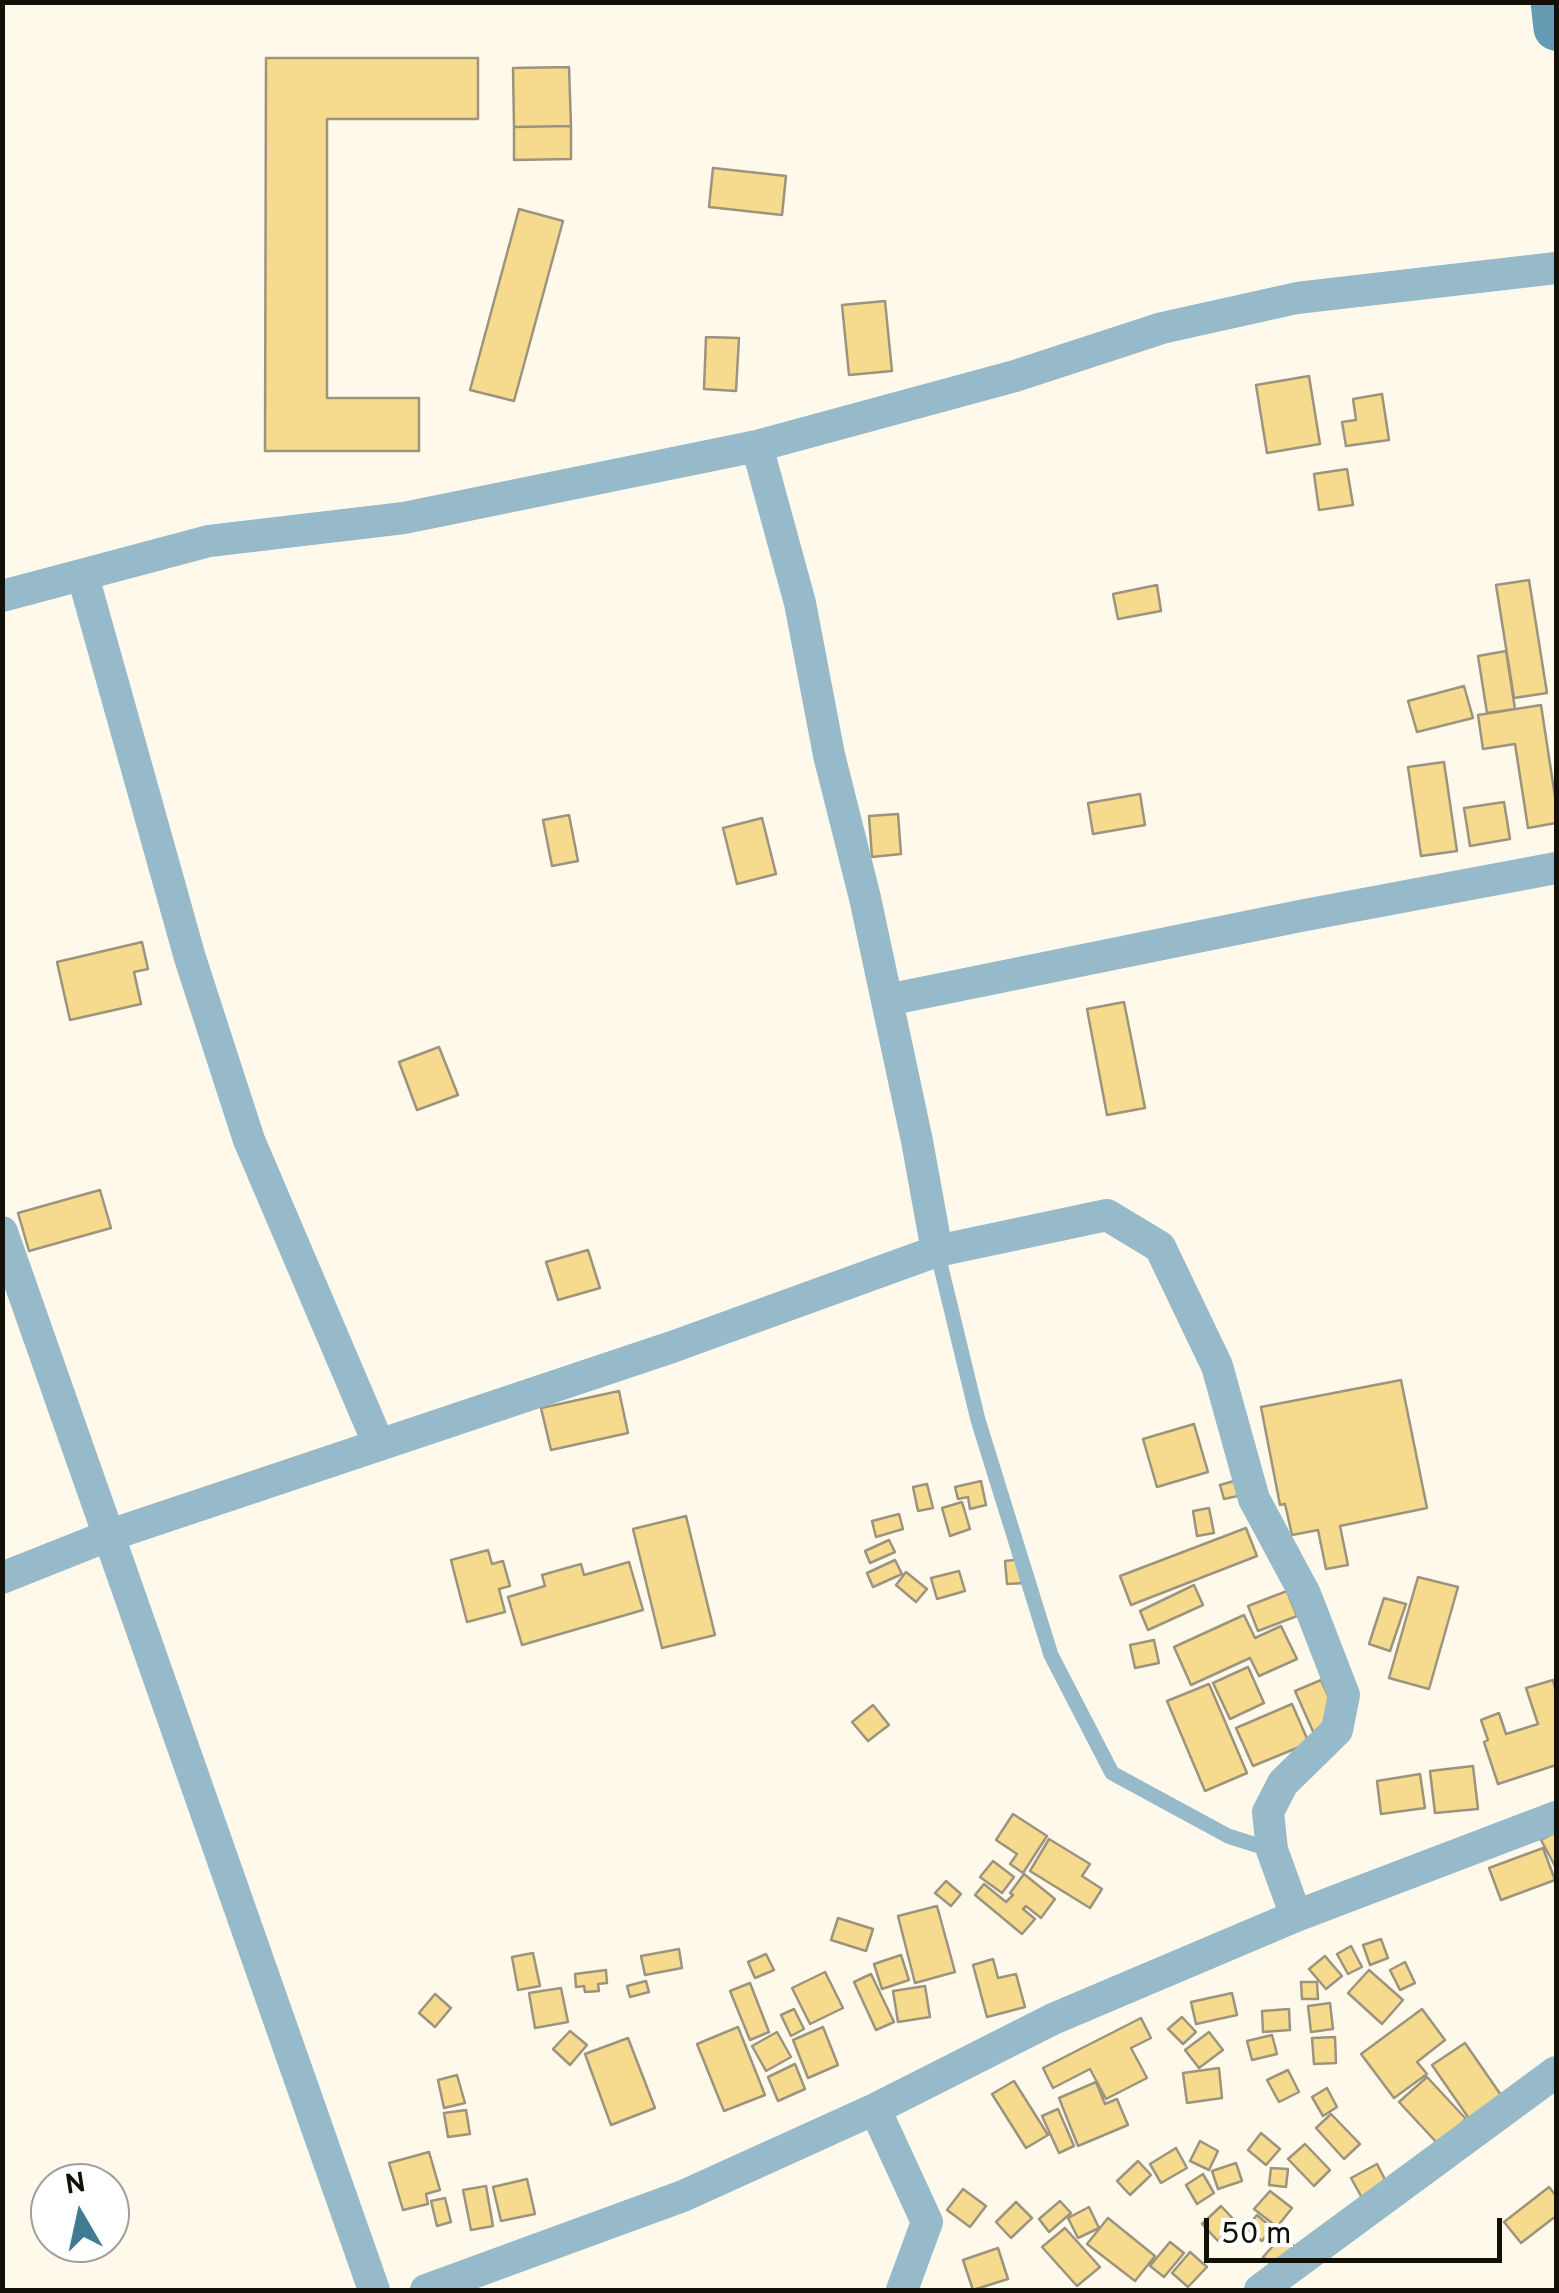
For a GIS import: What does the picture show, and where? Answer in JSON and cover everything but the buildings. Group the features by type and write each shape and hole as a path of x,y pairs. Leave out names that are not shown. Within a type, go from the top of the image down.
{"main road":[{"path":"1553,2 1556,28"}],"street":[{"path":"2,596 209,541 404,518 757,446 1015,376 1162,328 1297,298 1556,268"},
{"path":"757,446 800,603 830,755 887,1000 937,1251"},
{"path":"83,576 190,958 249,1140 379,1445"},
{"path":"887,1000 1556,868"},
{"path":"2,1578 110,1535 672,1348 937,1251 1107,1215 1160,1247 1217,1366 1254,1499 1305,1594 1344,1695 1337,1730 1283,1784 1268,1812 1272,1850 1296,1916"},
{"path":"2,1232 374,2290"},
{"path":"426,2290 684,2196 874,2109 1053,2020 1296,1916 1556,1817"},
{"path":"1260,2290 1556,2072"},
{"path":"874,2109 927,2222 902,2290"}],"lane":[{"path":"937,1251 978,1420 1051,1654 1112,1773 1228,1836 1272,1850"}]}
